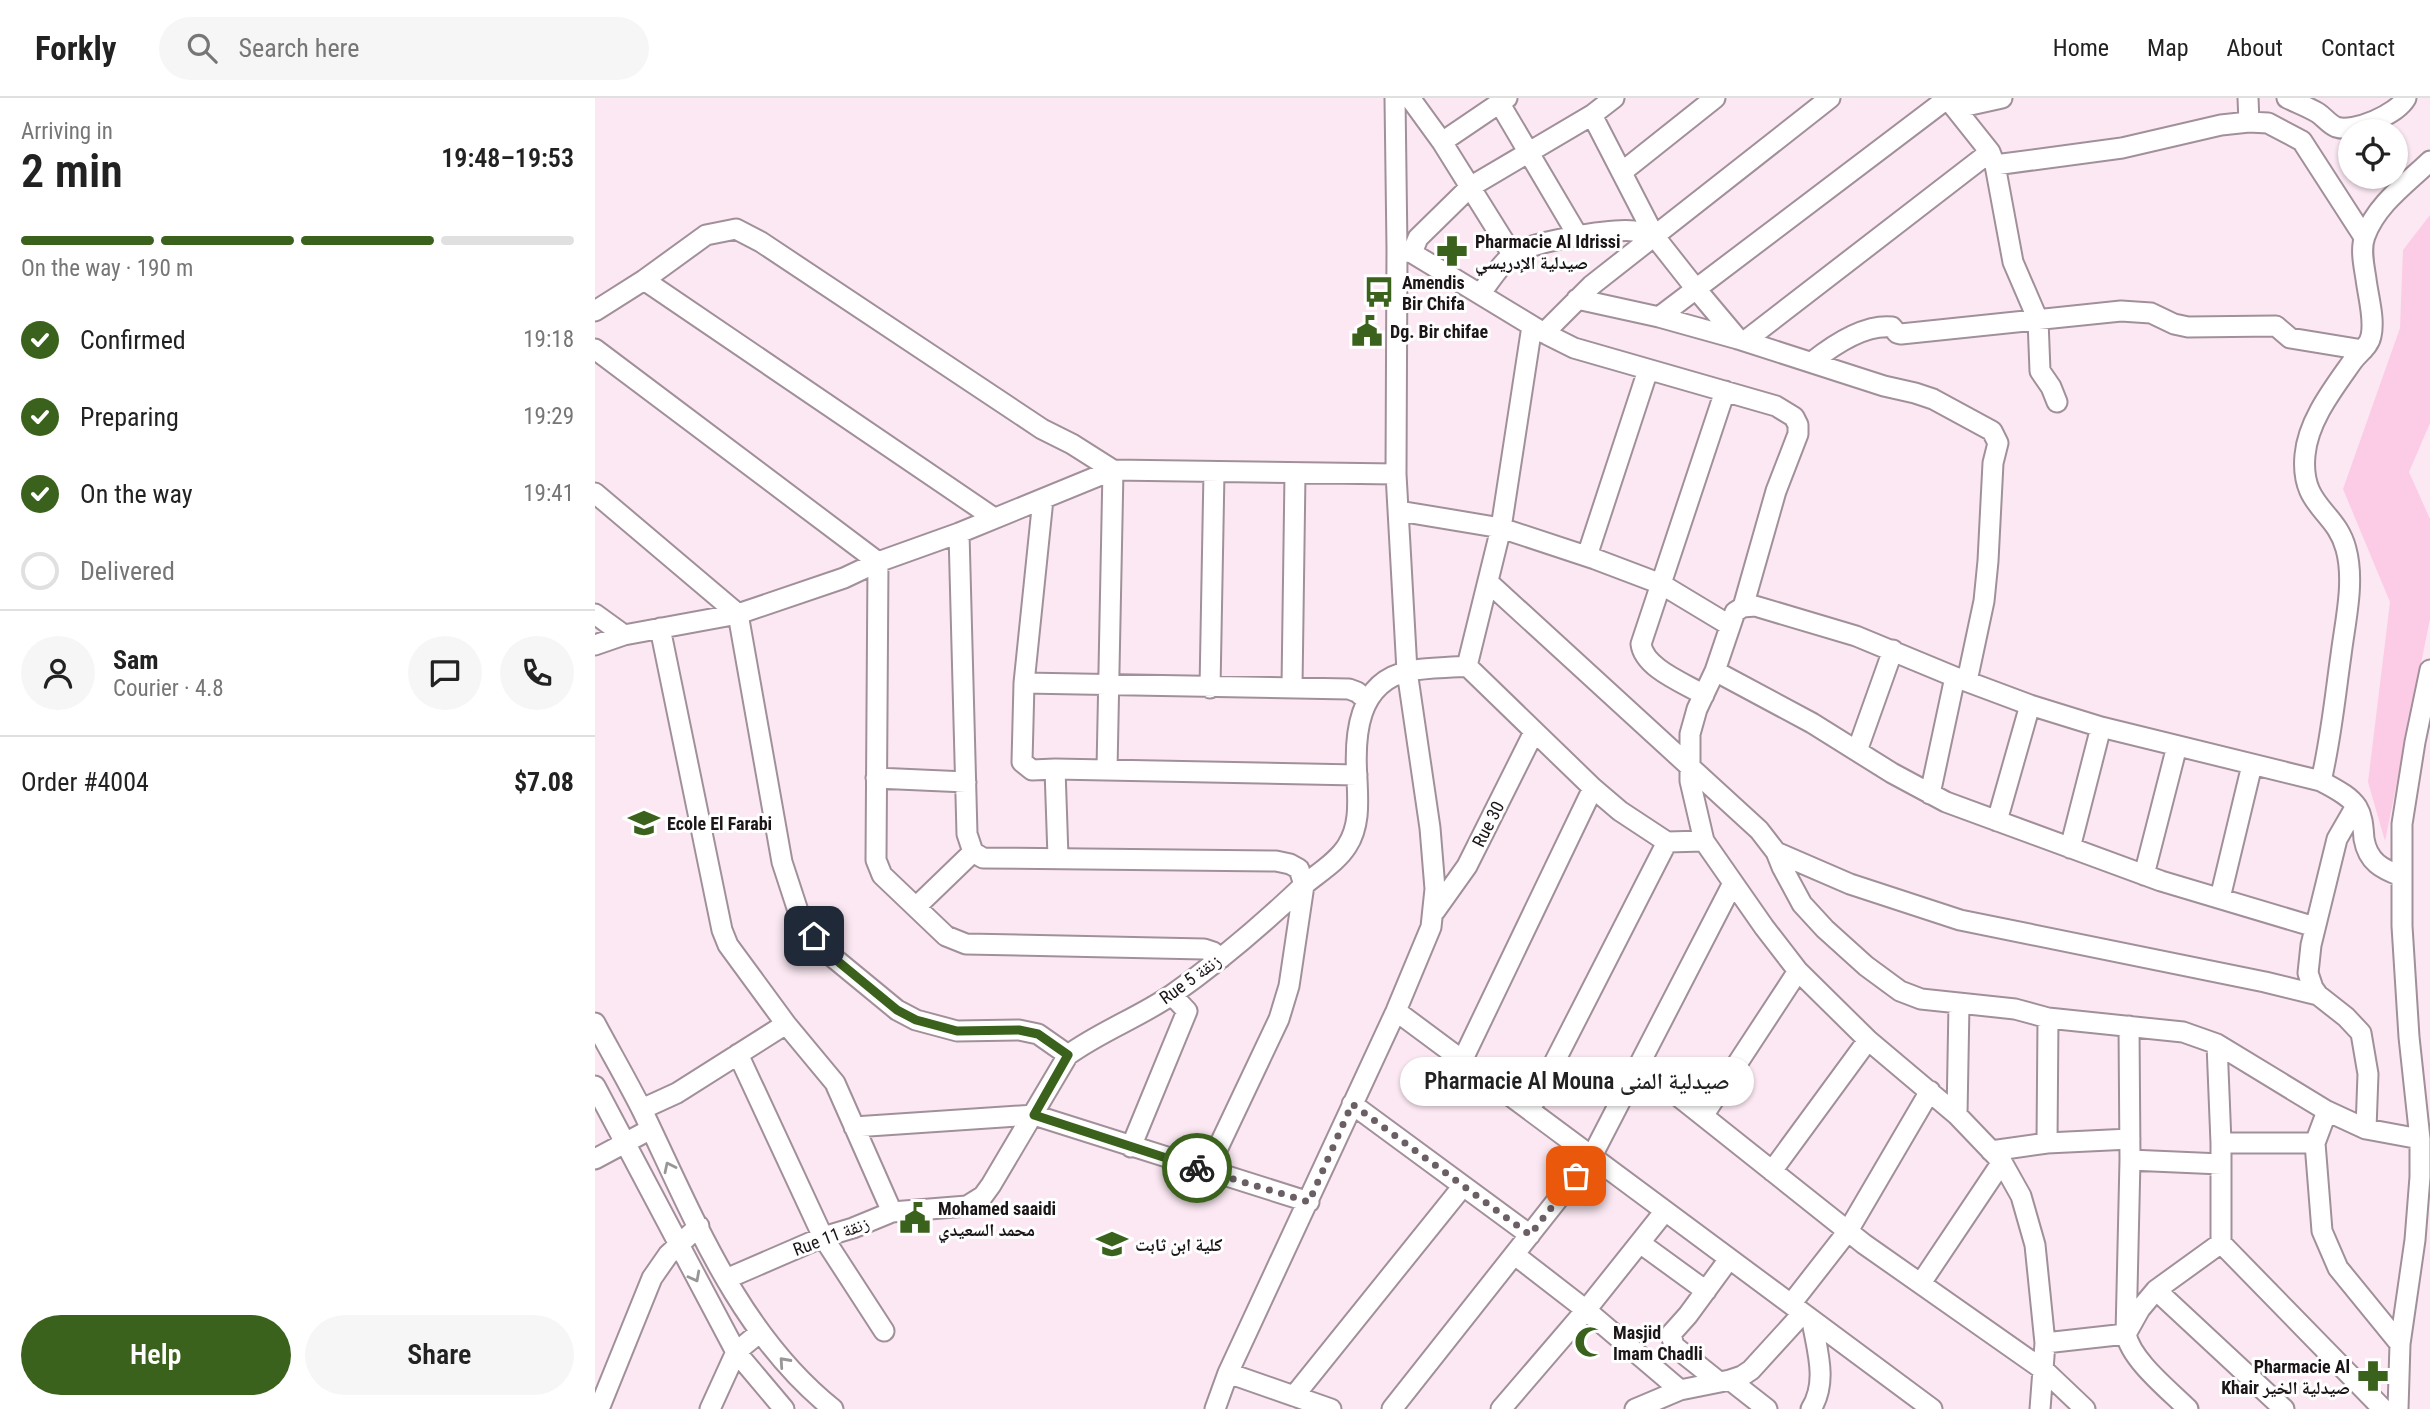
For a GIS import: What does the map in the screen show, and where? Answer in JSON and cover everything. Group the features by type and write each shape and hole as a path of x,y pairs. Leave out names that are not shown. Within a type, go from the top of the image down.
{"street":[{"path":"1215,1409 1228,1373 1397,1011 1422,953 1435,911 1434,870 1408,671 1397,474 1404,251 1395,98"},
{"path":"1411,98 1442,142 1512,254"},
{"path":"1404,251 1470,187 1592,115 1614,98"},
{"path":"1622,172 1715,98"},
{"path":"1467,666 1501,528 1538,329 1830,98"},
{"path":"1659,317 1951,101 2002,98"},
{"path":"2248,98 2249,122"},
{"path":"2287,98 2320,115 2331,125 2341,128 2385,116 2406,98"},
{"path":"1442,142 1504,101 1528,152 1578,236"},
{"path":"1951,101 1992,158 2013,262 2038,320 2040,371 2057,402"},
{"path":"1592,115 1655,237 1696,289 1742,340"},
{"path":"1742,340 1992,158 2026,159 2102,152 2221,125 2249,122 2275,125 2302,141 2364,237"},
{"path":"2321,781 2328,752 2347,612 2348,564 2347,550 2341,533 2315,503 2311,494 2305,472 2305,455 2322,407 2369,343 2372,330 2363,253 2364,237 2388,200 2430,161"},
{"path":"595,311 645,280 706,235 728,229 740,230 1042,429 1113,470"},
{"path":"1481,293 1512,254 1528,247 1578,236 1636,231 1655,237"},
{"path":"1404,251 1574,348 1787,411 1796,421 1798,428 1776,491 1743,607"},
{"path":"645,280 994,518"},
{"path":"1577,299 1659,317 1742,340 1933,399 1992,432 1997,439 1984,601 1930,794"},
{"path":"1812,362 1836,342 1883,327 1892,327 1901,334 2136,311 2151,313 2173,324 2187,327 2276,326 2290,338 2363,350"},
{"path":"595,349 878,562"},
{"path":"1587,556 1648,370"},
{"path":"1704,695 1655,666 1646,659 1642,650 1644,634 1725,391"},
{"path":"595,645 624,635 738,614 844,578 878,562 960,533 1113,470 1397,474"},
{"path":"1107,771 1113,470"},
{"path":"1210,688 1214,472"},
{"path":"1292,687 1295,474"},
{"path":"595,493 738,614 782,862 799,914 829,954 897,1010 916,1020 957,1031 1019,1030 1038,1034 1068,1055"},
{"path":"1043,499 1024,683 1022,762 1032,770 1357,775"},
{"path":"1399,511 1501,528 1587,556 1661,584 1729,625"},
{"path":"960,533 967,834 974,852 983,858 1276,861 1290,864 1300,870 1304,886 1289,986 1279,1019 1206,1171"},
{"path":"878,562 876,860 882,875 946,936 966,944 1204,948 1220,958"},
{"path":"1488,582 1759,830 1776,852 1781,867 1803,904 1825,929 1866,966 1900,991 1912,996 1959,1004 2015,1009 2048,1018 2183,1032 2217,1044 2327,1111 2366,1129 2420,1139"},
{"path":"2040,1409 2045,1371 2045,1343 2035,1245 2021,1196 1997,1157 1957,1115 1868,1040 1798,971 1704,841 1689,764 1693,720 1715,671 1735,612 1743,607 1755,606 1856,636 2030,705 2101,727 2321,781 2339,791 2356,806 2363,822 2365,843 2381,869 2401,876"},
{"path":"595,614 624,635"},
{"path":"660,628 722,930 734,954 786,1024 835,1083 893,1212"},
{"path":"1857,751 1893,650"},
{"path":"1024,683 1349,689 1367,701 1388,680 1408,671 1467,666 1620,811 1667,842 1704,841"},
{"path":"2398,1409 2400,1344 2415,1240 2420,1177 2420,1139 2409,1037 2401,876 2402,824 2430,670"},
{"path":"1715,671 1812,723 1946,802 2144,875 2315,927"},
{"name":"Rue 5 زنقة","path":"1068,1055 1084,1043 1172,995 1279,911 1349,844 1359,808 1357,732 1367,701"},
{"path":"1997,821 2030,705"},
{"path":"2070,848 2101,727"},
{"name":"Rue 30","path":"1435,911 1467,866 1534,732"},
{"path":"2144,875 2177,746"},
{"path":"2220,898 2252,765"},
{"path":"1055,769 1058,857"},
{"path":"876,778 966,782"},
{"path":"1463,1059 1593,788"},
{"path":"2356,806 2336,839 2308,959 2308,973 2318,995 2354,1024 2364,1039 2368,1074 2366,1129"},
{"path":"1530,1110 1667,842"},
{"path":"916,907 974,852"},
{"path":"1776,852 1850,884 1960,920 2318,995"},
{"path":"1392,1409 1592,1156 1733,883"},
{"path":"1703,1116 1798,971"},
{"path":"1131,1147 1187,1011 1172,995"},
{"path":"1957,1115 1959,1004"},
{"path":"1397,1011 1933,1409"},
{"path":"2047,1143 2048,1018"},
{"path":"595,1023 642,1109 726,1279 759,1333 808,1388 833,1409"},
{"path":"642,1109 677,1093 786,1024"},
{"path":"2129,1026 2130,1160 2126,1334 2129,1346 2138,1357 2188,1409"},
{"path":"1772,1171 1868,1040"},
{"path":"2217,1044 2221,1243 2383,1409"},
{"path":"738,1054 824,1237 884,1331"},
{"name":"Rue 11 زنقة","path":"726,1279 824,1237 893,1212 960,1207 975,1202 991,1185 1068,1055"},
{"path":"1639,1065 1848,1231 2045,1371 2085,1409"},
{"path":"595,1086 736,1352 784,1409"},
{"path":"1635,1409 1680,1390 1725,1381 1751,1370 1802,1313 1930,1091"},
{"path":"1352,1104 1530,1235"},
{"path":"2327,1111 2315,1143 2322,1231 2337,1268 2400,1344"},
{"path":"854,1127 1034,1115 1309,1202"},
{"path":"595,1159 651,1129"},
{"path":"1921,1283 1997,1157 2047,1143 2130,1139"},
{"path":"2221,1143 2315,1143"},
{"path":"2130,1160 2221,1164"},
{"path":"1294,1396 1463,1186"},
{"path":"1501,1409 1586,1310 1665,1211"},
{"path":"599,1409 652,1278 678,1246 699,1226"},
{"path":"1640,1242 1706,1291"},
{"path":"2126,1334 2140,1309 2157,1290 2221,1243"},
{"path":"1515,1255 1586,1310 1680,1390"},
{"path":"1729,1259 1671,1334 1671,1339 1678,1350 1767,1409"},
{"path":"2157,1290 2284,1409"},
{"path":"1802,1313 1821,1379 1819,1392 1811,1409"},
{"path":"709,1409 736,1352 759,1333"},
{"path":"2045,1343 2126,1334"},
{"path":"1228,1373 1331,1409"}],"shaded area":[{"path":"2430,215 2430,423 2409,472 2430,519 2430,619 2385,841 2368,782 2390,602 2343,489 2400,328 2403,250"}],"way so far":[{"path":"1197,1168 1309,1202 1352,1104 1530,1235 1576,1176"}],"place":[{"name":"Pharmacie Al Idrissi صيدلية الإدريسي","path":"1452,251"},
{"name":"Amendis Bir Chifa","path":"1379,292"},
{"name":"Dg. Bir chifae","path":"1367,331"},
{"name":"Ecole El Farabi","path":"644,823"},
{"name":"Pharmacie Al Mouna صيدلية المنى","path":"1576,1176"},
{"name":"Mohamed saaidi محمد السعيدي","path":"915,1218"},
{"name":"كلية ابن ثابت","path":"1112,1244"},
{"name":"Masjid Imam Chadli","path":"1590,1342"},
{"name":"Pharmacie Al Khair صيدلية الخير","path":"2373,1376"}],"route":[{"path":"814,936 829,954 897,1010 916,1020 957,1031 1019,1030 1038,1034 1068,1055 1034,1115 1197,1168"}]}
